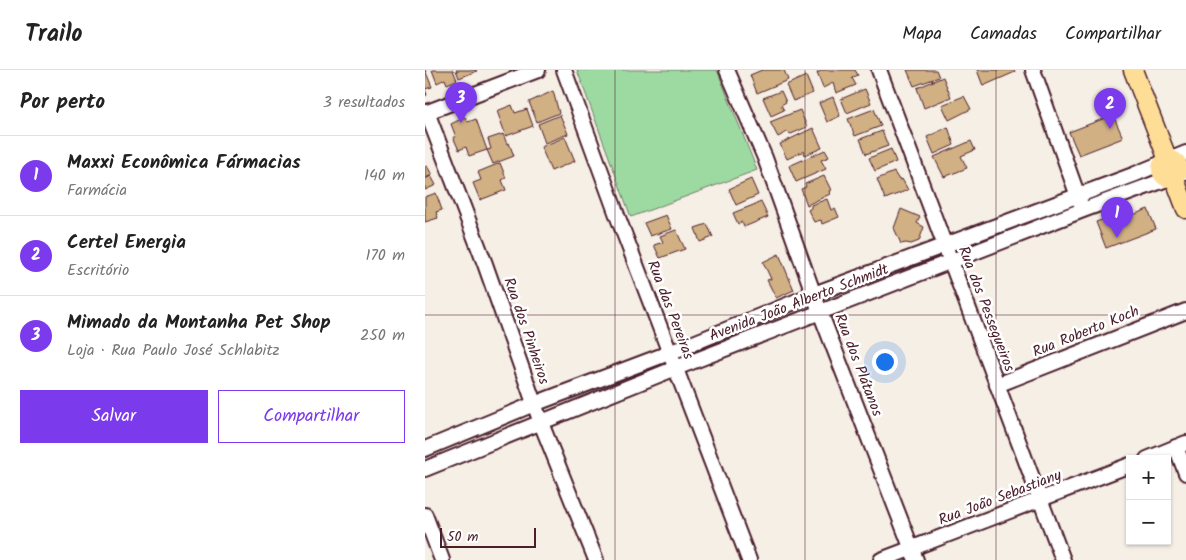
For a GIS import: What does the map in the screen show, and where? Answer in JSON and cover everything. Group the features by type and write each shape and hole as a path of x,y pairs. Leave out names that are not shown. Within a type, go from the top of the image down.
{"main road":[{"path":"1133,70 1168,160 1161,166 1161,172 1168,178 1180,175 1186,209"}],"street":[{"path":"426,112 537,70"},
{"name":"Rua das Pereiras","path":"564,70 669,353 749,560"},
{"name":"Rua dos Plátanos","path":"727,70 765,158 814,294 914,554"},
{"name":"Rua dos Pessegueiros","path":"879,70 1063,560"},
{"path":"1033,70 1083,210"},
{"name":"Rua dos Pinheiros","path":"426,112 485,264 534,404 596,560"},
{"name":"Avenida João Alberto Schmidt","path":"425,449 814,294 1186,153"},
{"name":"Avenida João Alberto Schmidt","path":"425,469 676,368 1083,210 1180,175"},
{"name":"Rua Roberto Koch","path":"997,385 1186,311"},
{"path":"1157,455 1181,446 1186,473"},
{"name":"Rua João Sebastiany","path":"881,560 914,554 1040,500 1126,467"},
{"path":"425,515 442,560"}],"green space":[{"path":"577,70 717,70 757,170 631,217"}],"building":[{"path":"425,70 432,87 425,89"},
{"path":"432,70 453,70 457,80 447,84 445,79 437,83"},
{"path":"456,70 476,70 477,71 459,78"},
{"path":"762,70 784,70 788,80 757,93 750,75"},
{"path":"823,70 855,70 858,75 852,78 856,85 836,93 833,83 823,88 817,73"},
{"path":"907,70 936,70 939,77 914,86"},
{"path":"977,70 1014,70 1015,72 983,86"},
{"path":"806,76 813,93 793,101 786,85"},
{"path":"943,77 951,97 924,108 917,88"},
{"path":"865,89 871,103 847,113 841,99"},
{"path":"553,91 559,113 537,122 529,102"},
{"path":"781,91 786,102 781,105 784,110 771,116 763,98"},
{"path":"964,96 971,109 949,120 942,105"},
{"path":"833,97 840,116 827,122 819,103"},
{"path":"512,105 515,113 527,109 533,126 506,136 497,111"},
{"path":"874,109 881,126 855,136 848,119"},
{"path":"800,110 807,127 791,134 787,132 778,137 770,122"},
{"path":"560,115 568,134 545,143 538,124"},
{"path":"1113,115 1123,138 1079,155 1069,132"},
{"path":"465,117 468,122 476,119 487,150 469,156 466,147 459,150 453,137 456,137 451,124"},
{"path":"948,127 954,145 934,154 927,137"},
{"path":"813,128 822,148 805,155 804,151 787,159 780,144"},
{"path":"882,131 888,146 866,154 860,139"},
{"path":"503,134 514,156 493,164 487,150 491,149 488,139"},
{"path":"565,137 575,161 551,171 541,147"},
{"path":"971,141 975,150 961,156 967,168 944,177 934,157"},
{"path":"891,149 896,162 875,171 869,158"},
{"path":"825,150 829,157 821,160 826,169 796,182 789,166"},
{"path":"500,163 506,178 502,180 506,190 480,200 473,183 481,180 478,172"},
{"path":"427,166 432,175 425,178 425,167"},
{"path":"894,172 899,180 902,179 908,190 885,199 877,179"},
{"path":"431,176 436,185 425,190 425,179"},
{"path":"824,176 831,190 829,191 830,194 807,205 801,189 806,187 805,184"},
{"path":"751,179 758,195 736,205 729,189"},
{"path":"436,193 442,210 436,212 438,218 425,222 425,197"},
{"path":"827,199 831,210 835,208 839,217 822,224 821,220 814,222 808,210 811,208 811,205"},
{"path":"761,202 768,217 744,227 742,222 738,224 733,213"},
{"path":"901,209 920,217 917,223 924,227 919,241 911,244 901,244 894,228"},
{"path":"1148,209 1156,229 1106,248 1096,222 1115,215 1117,221"},
{"path":"666,215 672,229 650,236 644,223"},
{"path":"707,224 713,237 700,242 695,228"},
{"path":"676,230 685,249 660,258 654,245 663,242 660,236"},
{"path":"779,254 794,290 776,298 767,280 771,279 763,262"}],"place":[{"name":"Mimado da Montanha Pet Shop","path":"461,123"},
{"name":"Certel Energia","path":"1110,129"},
{"name":"Maxxi Econômica Fármacias","path":"1117,238"}]}
